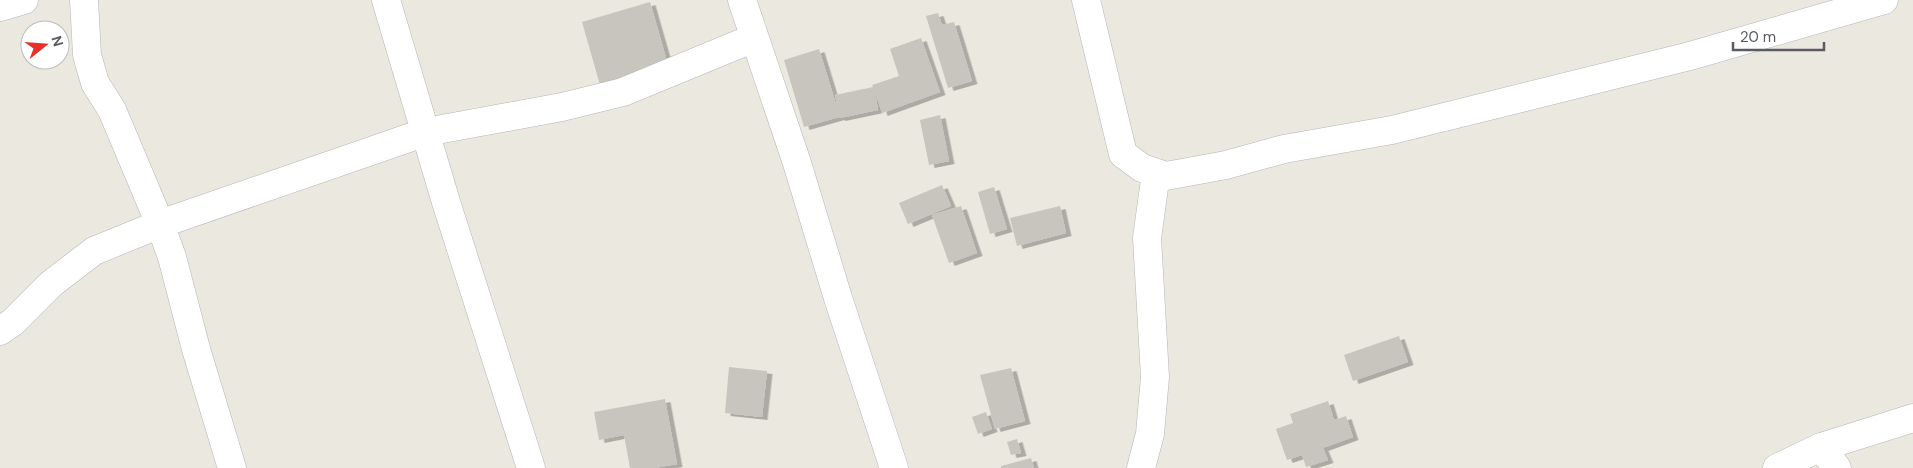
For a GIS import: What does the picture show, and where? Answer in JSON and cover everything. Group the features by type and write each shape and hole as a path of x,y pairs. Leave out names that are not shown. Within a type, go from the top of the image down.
{"street":[{"path":"0,7 24,0"},
{"path":"84,0 86,54 95,83 112,110 172,257 196,349 232,468"},
{"path":"386,0 531,468"},
{"path":"742,0 797,163 838,298 894,468"},
{"path":"1086,0 1123,154 1142,168 1166,176 1226,165 1284,149 1392,130 1690,56 1884,0"},
{"path":"0,331 14,322 51,284 94,251 160,224 426,132 562,108 623,92 754,38"},
{"path":"1141,468 1150,434 1155,377 1147,238 1156,173"},
{"path":"1777,468 1829,458 1913,418"}],"building":[{"path":"650,2 668,65 600,85 582,22"},
{"path":"938,13 942,25 954,22 972,81 948,88 926,16"},
{"path":"921,38 940,92 882,113 875,91 878,110 839,117 804,127 784,60 819,49 839,114 835,95 873,87 872,85 899,76 890,49"},
{"path":"940,115 949,161 929,165 920,120"},
{"path":"942,185 951,206 908,224 899,203"},
{"path":"994,187 1007,229 990,234 978,192"},
{"path":"961,206 977,253 949,263 932,215"},
{"path":"1060,206 1066,233 1017,246 1010,218"},
{"path":"1399,336 1408,362 1353,381 1344,355"},
{"path":"729,367 767,371 762,417 725,413"},
{"path":"1011,368 1025,421 995,429 980,375"},
{"path":"665,399 677,464 654,468 630,468 624,435 599,440 594,412"},
{"path":"1328,401 1334,420 1346,416 1353,437 1323,448 1328,460 1306,467 1302,455 1287,460 1276,429 1293,423 1290,414"},
{"path":"986,412 992,429 978,434 972,417"},
{"path":"1017,439 1021,453 1011,455 1007,442"},
{"path":"1031,458 1034,468 1001,468 1001,466"}]}
